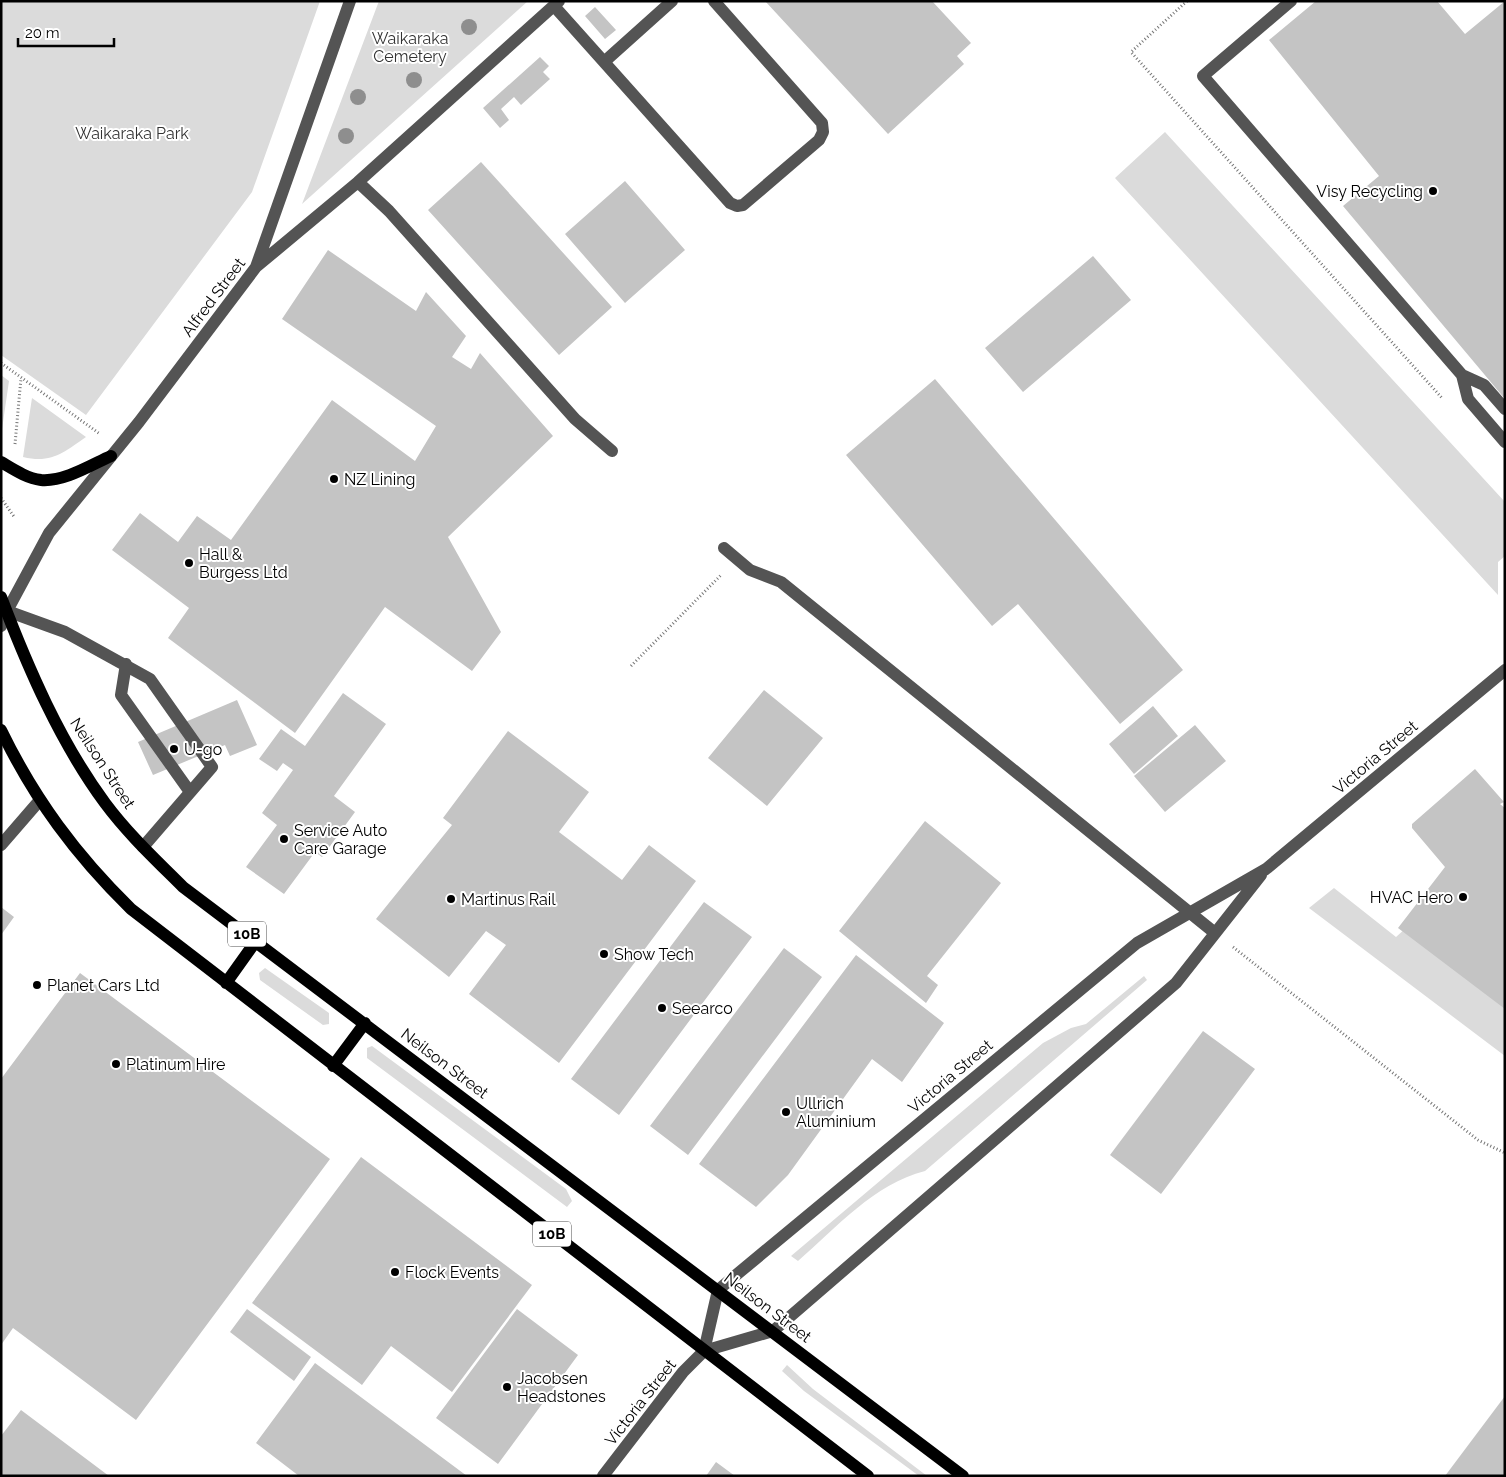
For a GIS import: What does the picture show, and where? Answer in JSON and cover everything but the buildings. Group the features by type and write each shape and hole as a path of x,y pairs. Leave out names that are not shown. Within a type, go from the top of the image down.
{"main road":[{"path":"1,462 22,474 42,480 67,476 111,456"},
{"name":"Neilson Street","path":"1,597 34,677 70,749 105,803 143,847 183,887 773,1331 962,1476"},
{"name":"10B","path":"1,730 40,800 80,857 106,885 146,921 868,1476"},
{"path":"226,983 256,941"},
{"path":"334,1066 365,1023"}],"street":[{"path":"256,267 350,1"},
{"path":"604,62 672,1"},
{"path":"556,3 604,62 730,203 743,206 819,140 823,132 822,123 714,1"},
{"path":"1291,1 1203,76 1462,375 1484,385 1505,409"},
{"name":"Alfred Street","path":"1,626 48,533 140,422 256,267 358,182 556,3"},
{"path":"358,182 389,211 575,419 612,450"},
{"path":"1462,375 1468,399 1505,442"},
{"path":"724,548 750,570 781,582 1191,912 1215,934"},
{"path":"7,611 65,632 126,664 150,680 212,767 143,847"},
{"path":"126,664 121,695 190,792"},
{"name":"Victoria Street","path":"718,1290 1136,943 1266,869 1505,670"},
{"path":"1,845 40,800"},
{"name":"Victoria Street","path":"603,1476 683,1372 704,1351 773,1331 1176,983 1266,869"},
{"path":"704,1351 718,1290"}],"path":[{"path":"1188,1 1131,52 1445,400"},
{"path":"1,363 88,426"},
{"path":"14,453 21,377"},
{"path":"1,498 15,518"},
{"path":"631,666 736,560"},
{"path":"1215,934 1478,1140 1505,1153"}],"green space":[{"name":"Waikaraka Park","path":"1,1 320,1 252,192 86,415 1,355"},
{"name":"Waikaraka Cemetery","path":"379,1 528,1 302,204"},
{"path":"1165,132 1505,502 1505,556 1498,562 1498,595 1115,178"},
{"path":"1,375 9,381 1,436"},
{"path":"32,398 86,437 64,452 50,458 33,459 23,457"},
{"path":"1334,888 1396,937 1406,928 1505,1003 1505,1056 1309,908"},
{"path":"265,968 329,1013 329,1024 323,1025 260,980 259,973"},
{"path":"1144,976 1147,980 925,1171 906,1177 873,1196 798,1261 791,1256 1043,1043 1071,1028 1086,1024"},
{"path":"372,1046 566,1189 572,1201 567,1207 367,1058 367,1048"},
{"path":"787,1365 813,1389 927,1476 919,1476 804,1391 782,1371"}],"place":[{"name":"Visy Recycling","path":"1433,191"},
{"name":"NZ Lining","path":"334,479"},
{"name":"Hall & Burgess Ltd","path":"189,563"},
{"name":"U-go","path":"174,749"},
{"name":"Service Auto Care Garage","path":"284,839"},
{"name":"HVAC Hero","path":"1463,897"},
{"name":"Martinus Rail","path":"451,899"},
{"name":"Show Tech","path":"604,954"},
{"name":"Planet Cars Ltd","path":"37,985"},
{"name":"Seearco","path":"662,1008"},
{"name":"Platinum Hire","path":"116,1064"},
{"name":"Ullrich Aluminium","path":"786,1112"},
{"name":"Flock Events","path":"395,1272"},
{"name":"Jacobsen Headstones","path":"507,1387"}]}
